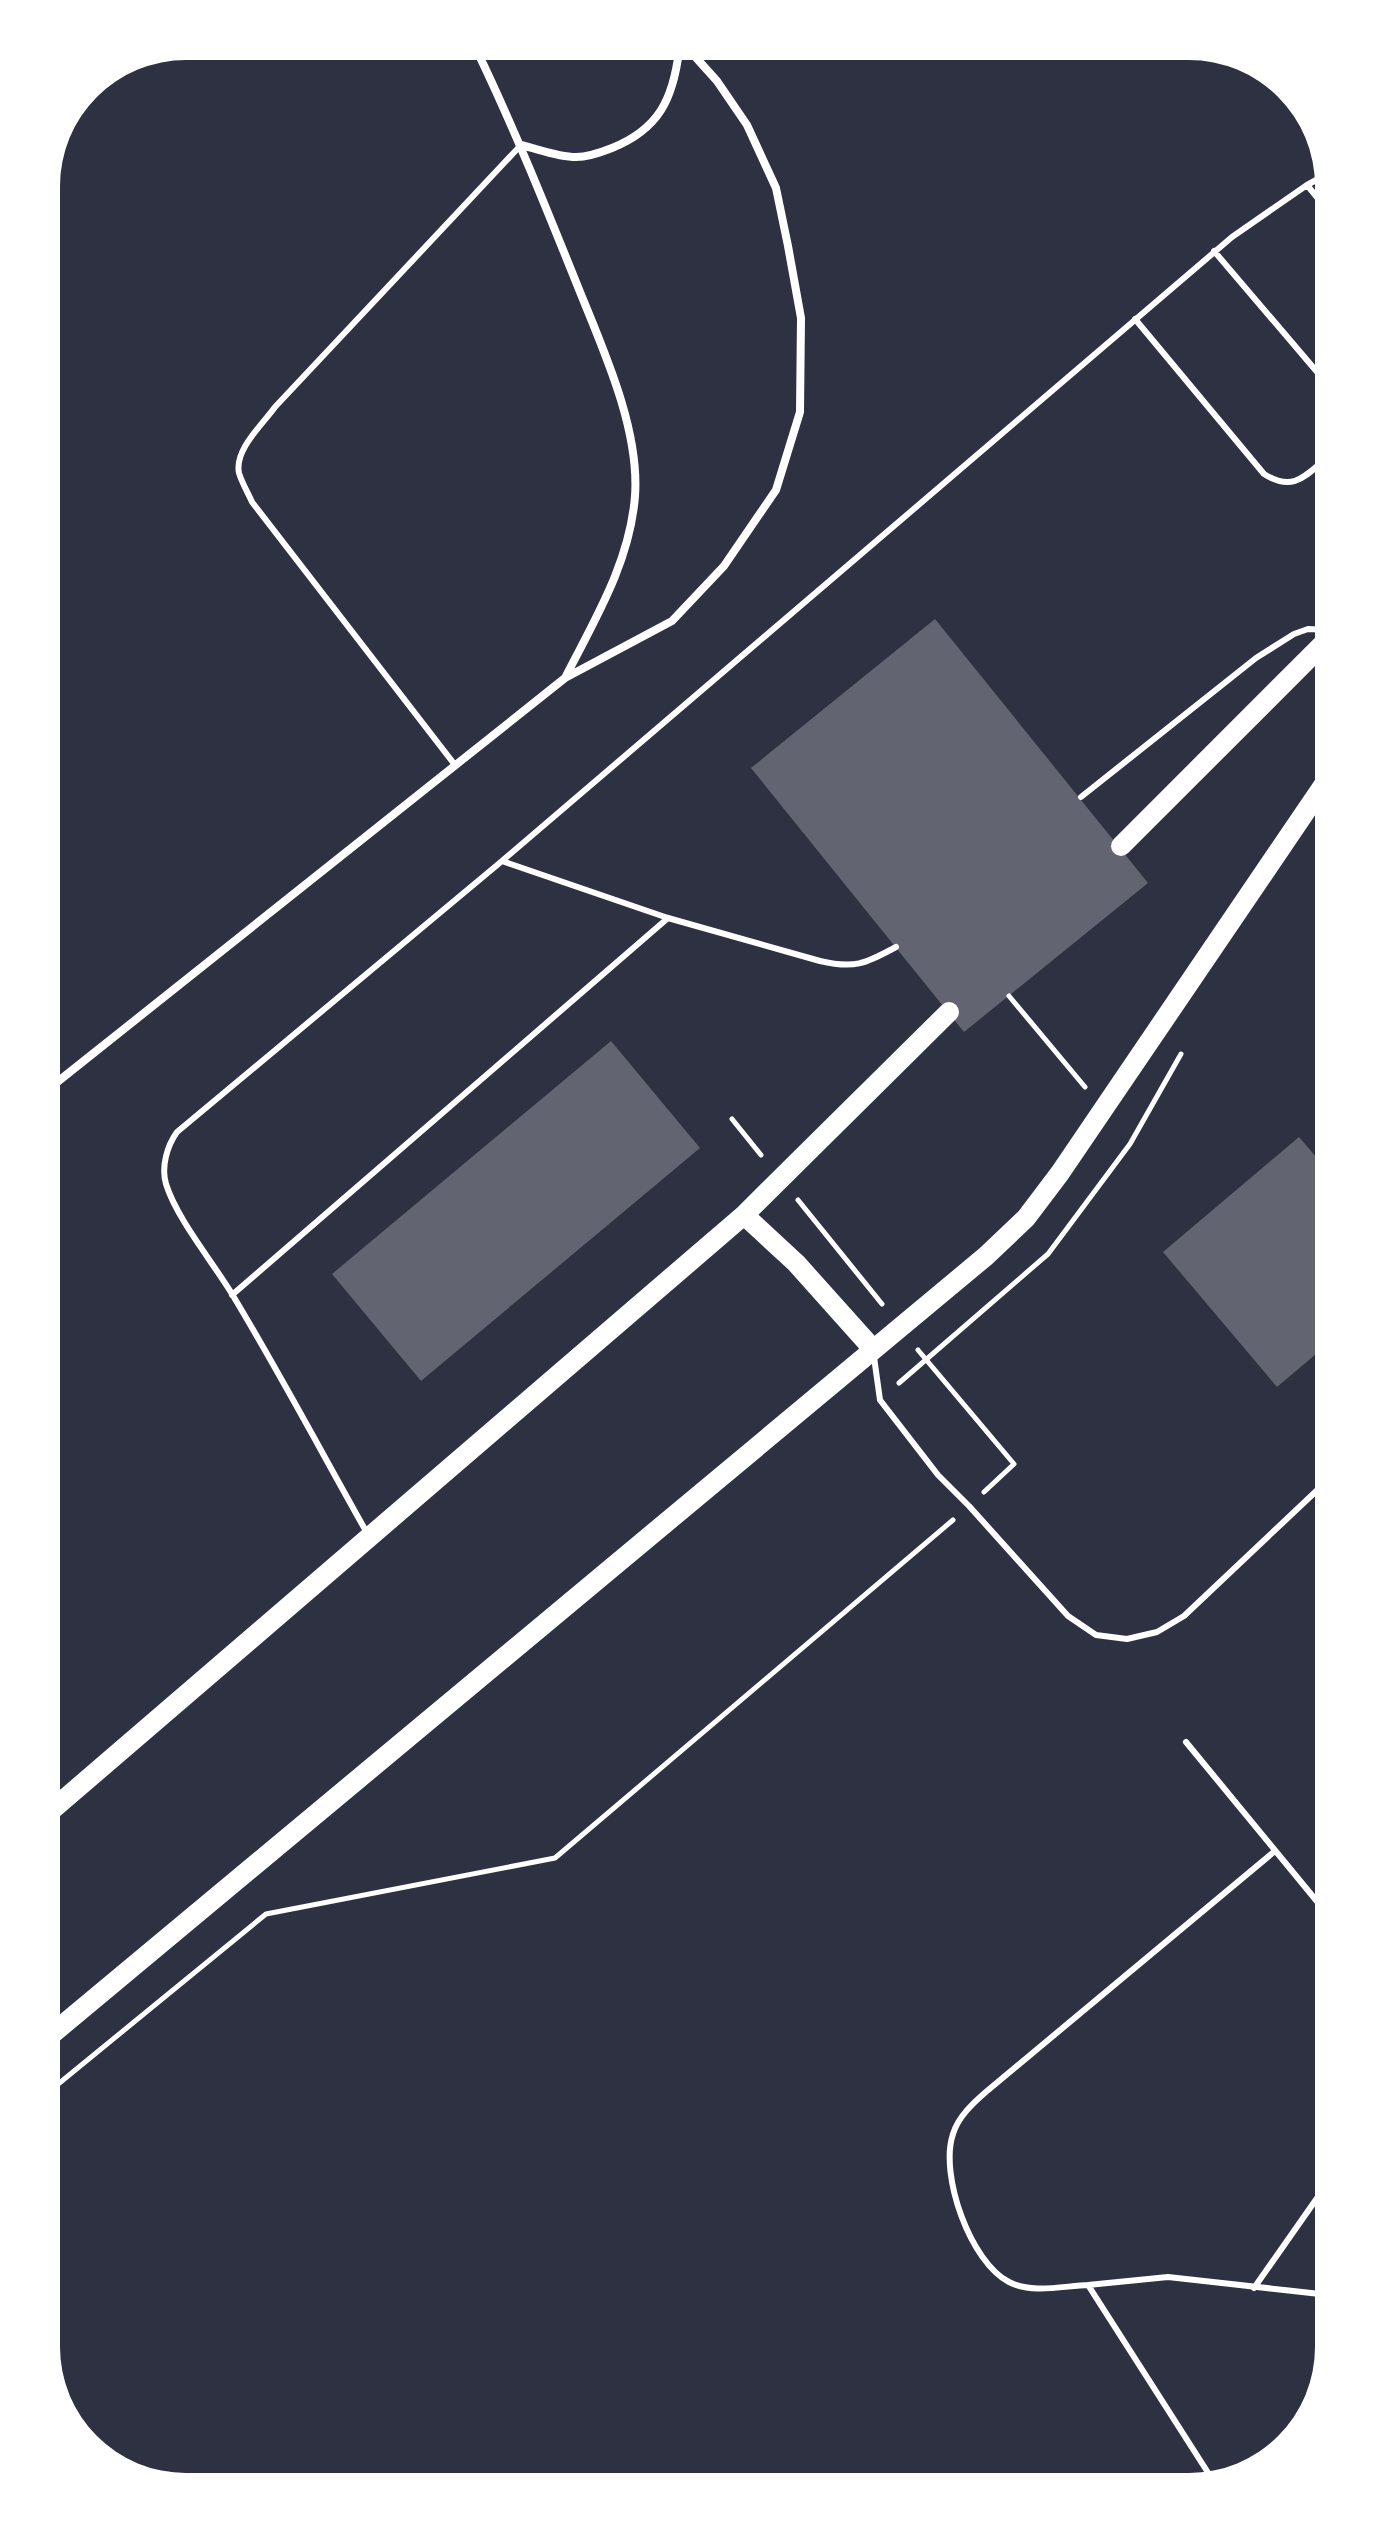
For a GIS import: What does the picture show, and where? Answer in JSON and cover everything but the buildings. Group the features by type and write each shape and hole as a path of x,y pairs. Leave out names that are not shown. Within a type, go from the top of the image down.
{"main road":[{"path":"1121,846 1315,652"},
{"path":"60,2027 986,1256 1026,1218 1060,1173 1315,797"},
{"path":"60,1803 744,1215 949,1012"},
{"path":"744,1215 796,1263 873,1349"}],"street":[{"path":"481,60 521,145 613,375 630,432 635,494 627,549 565,678"},
{"path":"521,145 577,157 606,151 632,140 653,122 666,105 676,80 678,60"},
{"path":"60,1080 565,678 672,621 724,566 776,490 800,412 801,318 776,188 747,125 717,81 698,60"}],"lane":[{"path":"455,765 252,502 238,470 247,444 275,407 521,145"},
{"path":"369,1536 232,1295 172,1200 165,1180 165,1165 171,1141 177,1132 502,861 1214,251 1315,181"},
{"path":"1307,185 1315,195"},
{"path":"1214,251 1315,370"},
{"path":"1135,319 1264,474 1280,484 1288,484 1301,479 1315,468"},
{"path":"1081,797 1256,658 1294,634 1315,629"},
{"path":"502,861 668,918 844,966 865,964 896,947"},
{"path":"232,1295 668,918"},
{"path":"873,1349 880,1400 938,1475 1068,1616 1096,1635 1127,1639 1157,1632 1184,1616 1315,1492"},
{"path":"1186,1742 1315,1899"},
{"path":"1275,1851 969,2108 953,2131 948,2152 949,2173 957,2205 990,2266 1007,2281 1025,2289 1168,2277 1315,2294"},
{"path":"1254,2288 1315,2201"},
{"path":"1088,2285 1207,2472"}],"path":[{"path":"1009,996 1130,1144"},
{"path":"60,2083 266,1914 555,1858 969,1506 1014,1464 732,1119"}]}
